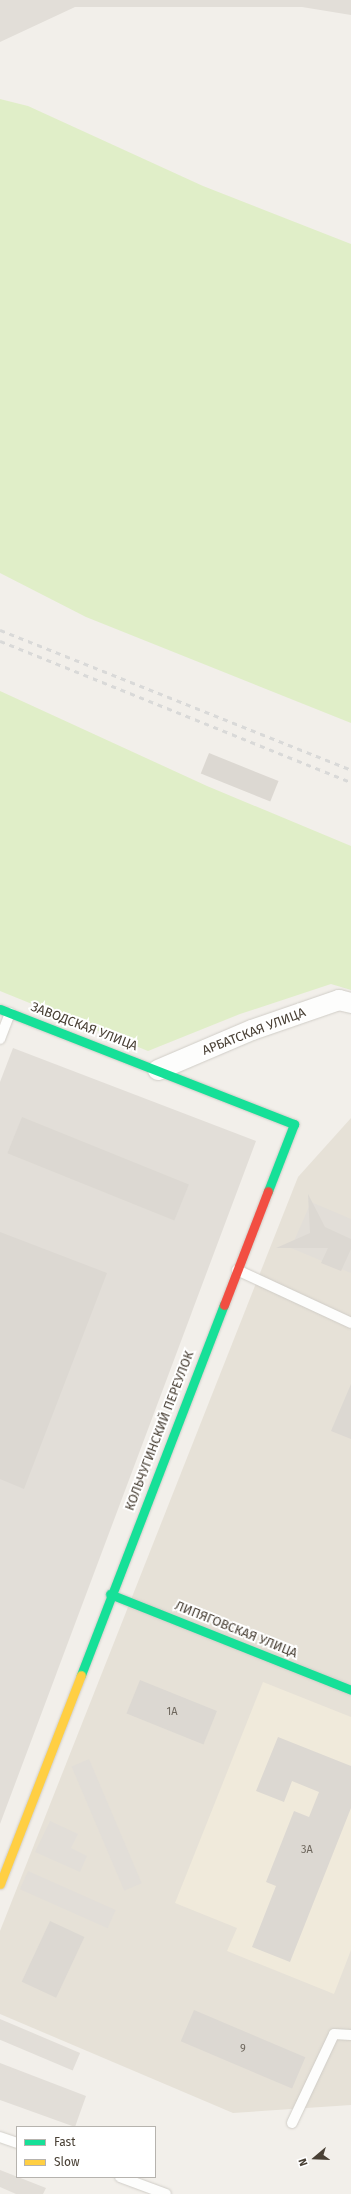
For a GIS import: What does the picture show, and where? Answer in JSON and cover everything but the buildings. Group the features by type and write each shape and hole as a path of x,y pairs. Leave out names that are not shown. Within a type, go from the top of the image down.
{"street":[{"name":"АРБАТСКАЯ УЛИЦА","path":"158,1070 252,1030 339,1000 351,1003"},
{"name":"ЗАВОДСКАЯ УЛИЦА","path":"0,1008 158,1070"},
{"name":"КОЛЬЧУГИНСКИЙ ПЕРЕУЛОК","path":"0,1884 110,1594 294,1124 158,1070"},
{"name":"ЛИПЯГОВСКАЯ УЛИЦА","path":"110,1594 351,1690"}],"lane":[{"path":"0,1039 10,1013"},
{"path":"236,1270 351,1323"},
{"path":"292,2123 334,2034 351,2035"},
{"path":"0,2137 16,2143"},
{"path":"123,2178 166,2194"}],"shaded area":[{"path":"0,0 351,0 351,15 302,7 75,7 0,42"},
{"path":"13,1048 256,1141 0,1824 0,1082"},
{"path":"351,1118 351,2105 233,2113 0,2014 0,1931 298,1177"},
{"path":"311,1202 351,1219 351,1273 291,1248"},
{"path":"263,1682 351,1717 351,1950 334,1994 227,1951 237,1928 175,1903"},
{"path":"89,1759 142,1883 124,1891 72,1766"},
{"path":"50,1821 78,1834 71,1848 87,1856 80,1872 35,1852"},
{"path":"28,1871 116,1910 108,1928 20,1889"},
{"path":"0,2019 80,2053 73,2070 0,2040"},
{"path":"0,2063 86,2096 75,2126 0,2100"},
{"path":"0,2170 16,2176 16,2178 20,2178 46,2188 43,2194 16,2194 0,2187"}],"green space":[{"path":"0,99 28,106 203,186 351,244 351,723 86,617 0,573"},
{"path":"0,691 207,786 351,846 351,990 331,984 240,1014 148,1051 0,991"}],"railway":[{"path":"0,630 351,770"},
{"path":"0,641 351,782"}],"traffic: fast":[{"path":"0,1009 294,1124 268,1191"},
{"path":"81,1675 224,1305"},
{"path":"110,1594 351,1690"}],"traffic: slow":[{"path":"0,1884 81,1675"}],"traffic: jam":[{"path":"224,1305 268,1191"}]}
